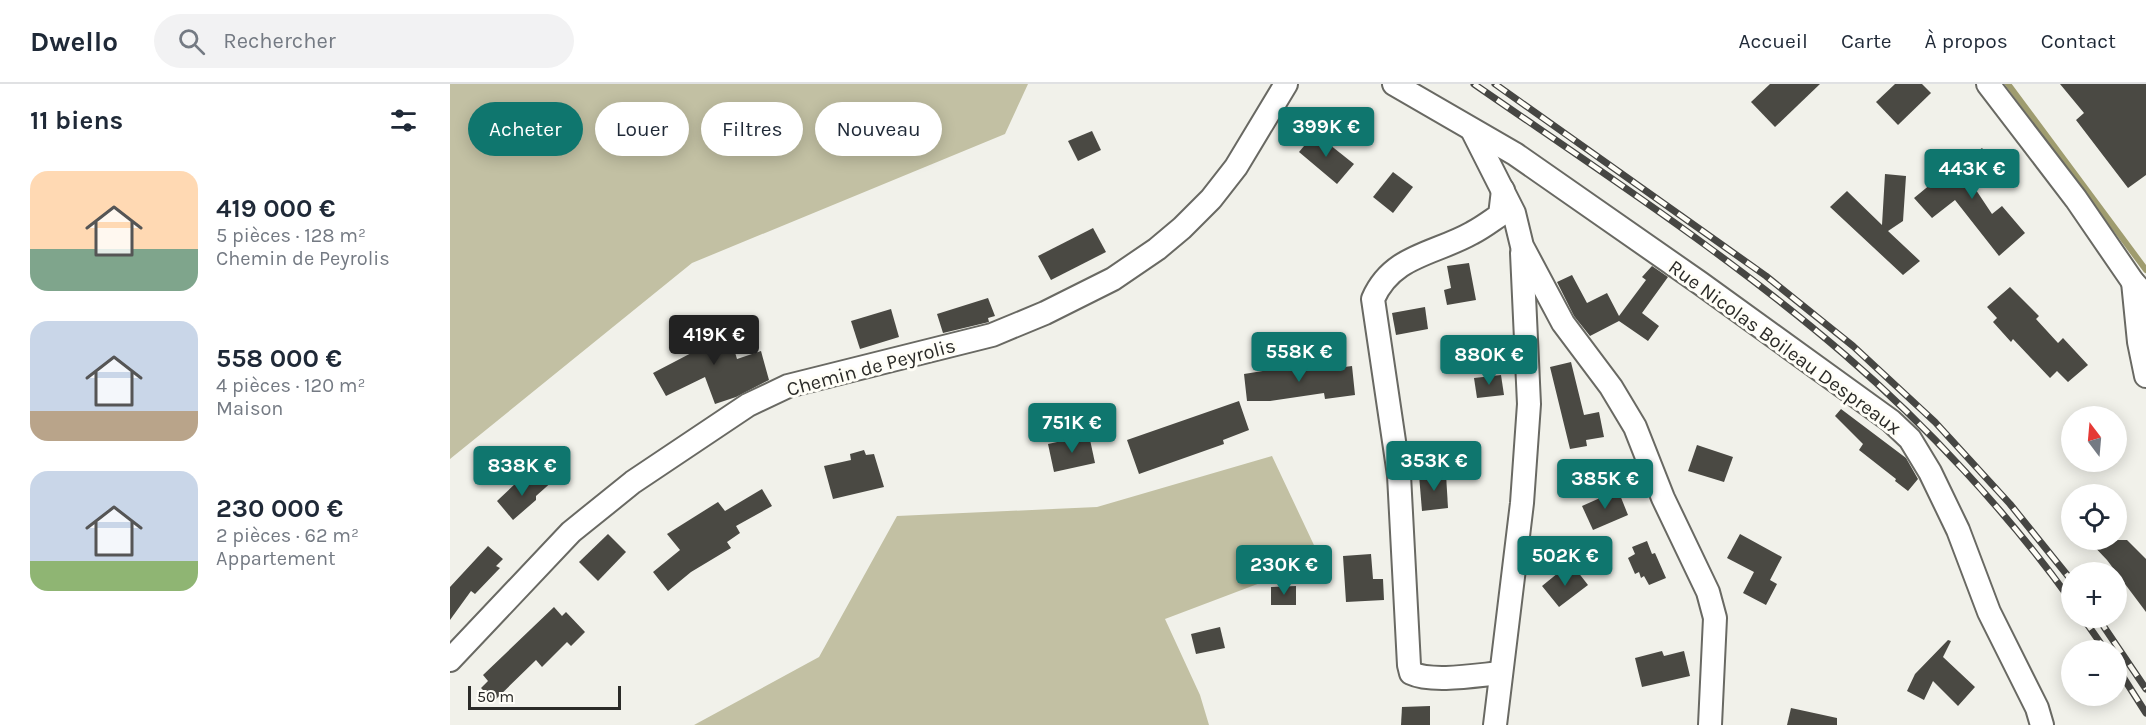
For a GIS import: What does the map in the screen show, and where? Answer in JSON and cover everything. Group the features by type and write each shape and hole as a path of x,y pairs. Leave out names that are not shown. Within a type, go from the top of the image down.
{"street":[{"name":"Chemin de Peyrolis","path":"450,660 571,532 633,482 748,405 788,386 992,335 1045,313 1113,279 1157,249 1182,228 1210,199 1236,167 1286,84"},
{"name":"Rue Nicolas Boileau Despreaux","path":"1394,84 1515,154 1700,283 1891,421 1910,439 1930,472 1949,511 1989,612 2037,708 2043,725"},
{"path":"1988,84 2076,199 2139,289 2139,342 2146,376"},
{"path":"1472,130 1514,213 1522,246 1529,404 1522,502 1495,725"},
{"path":"1501,673 1465,677 1419,677 1412,673 1409,665 1399,475 1373,299 1380,284 1393,270 1420,255 1472,233 1500,215 1503,190"},
{"path":"1522,246 1563,323 1611,387 1635,427 1663,498 1708,592 1715,618 1710,725"}],"shaded area":[{"path":"450,84 1028,84 1005,134 692,263 450,459"},
{"path":"1272,456 1321,560 1165,619 1200,695 1209,725 694,725 819,657 897,516 1097,507"}],"building":[{"path":"1770,84 1820,84 1775,127 1751,102"},
{"path":"1895,84 1922,84 1931,93 1898,125 1876,102"},
{"path":"2060,84 2146,84 2146,175 2128,188 2076,120 2084,113"},
{"path":"1092,131 1101,150 1078,161 1068,141"},
{"path":"1315,133 1354,164 1337,184 1299,152"},
{"path":"1982,148 1998,167 1974,187 1992,214 2002,206 2025,233 1999,256 1955,200 1932,218 1914,198 1971,151 1974,154"},
{"path":"1393,172 1413,187 1393,213 1373,197"},
{"path":"1885,174 1906,176 1903,221 1888,231 1920,261 1903,275 1830,207 1847,191 1882,225"},
{"path":"1093,228 1106,252 1051,280 1038,256"},
{"path":"1469,263 1476,300 1447,305 1444,290 1451,288 1447,266"},
{"path":"1652,266 1668,277 1642,313 1659,326 1648,341 1619,321 1590,336 1574,316 1557,282 1572,275 1587,303 1607,293 1619,316 1646,280 1642,277"},
{"path":"2010,287 2039,316 2036,319 2058,343 2063,338 2088,365 2068,382 2057,371 2050,378 2013,339 2011,342 1993,322 1997,318 1987,307"},
{"path":"988,298 995,316 988,318 989,322 943,333 937,314"},
{"path":"1425,307 1428,329 1396,335 1392,313"},
{"path":"891,309 899,337 860,349 851,321"},
{"path":"725,319 737,359 761,351 769,380 736,397 715,404 705,377 666,396 653,373 697,350 685,332"},
{"path":"1320,362 1321,370 1352,366 1355,395 1325,399 1324,393 1270,401 1247,401 1244,374"},
{"path":"1571,362 1584,415 1599,412 1604,437 1586,440 1587,446 1570,449 1550,367"},
{"path":"1501,375 1504,395 1477,398 1474,378"},
{"path":"1239,401 1249,430 1223,440 1224,444 1139,474 1127,440"},
{"path":"1841,409 1906,458 1918,479 1908,491 1859,450 1863,444 1835,416"},
{"path":"1089,435 1095,463 1054,472 1048,444"},
{"path":"1697,445 1733,457 1724,482 1688,471"},
{"path":"864,450 866,455 874,454 884,487 833,499 824,466 851,460 850,454"},
{"path":"1446,474 1448,508 1422,511 1419,475"},
{"path":"554,480 513,520 497,501 517,482"},
{"path":"762,489 772,506 736,526 740,533 727,542 731,548 691,572 668,591 653,572 680,550 667,534 718,502 725,511"},
{"path":"1618,490 1628,515 1593,530 1582,506"},
{"path":"608,534 626,552 598,581 579,562"},
{"path":"1740,534 1782,557 1770,580 1777,584 1766,605 1743,593 1754,572 1727,558"},
{"path":"2127,540 2146,559 2146,612 2127,587 2127,562 2108,562 2098,550 2127,550"},
{"path":"1647,541 1666,578 1649,585 1644,576 1641,578 1639,572 1635,574 1628,558 1635,554 1632,547"},
{"path":"488,546 503,559 496,566 500,568 475,594 471,591 450,620 450,587"},
{"path":"1371,554 1373,579 1383,579 1384,600 1346,602 1343,556"},
{"path":"1574,567 1588,585 1559,607 1542,586 1558,573 1562,577"},
{"path":"1296,586 1296,605 1271,605 1271,587"},
{"path":"554,607 562,616 566,612 585,632 571,646 567,642 542,667 536,660 494,701 481,688 488,681 483,675"},
{"path":"1220,627 1225,648 1196,654 1191,634"},
{"path":"1948,640 1951,641 1943,657 1975,687 1958,706 1933,681 1924,700 1907,691 1915,674"},
{"path":"1662,651 1664,656 1684,651 1690,676 1642,687 1635,658"},
{"path":"1430,706 1430,725 1401,725 1402,707"},
{"path":"1791,708 1837,718 1837,725 1787,725"}],"waterway":[{"path":"2008,84 2146,270"}],"railway":[{"path":"1474,84 1710,248 1845,355 1906,410 1965,472 2022,536 2061,587"},
{"path":"1495,84 1766,276 1853,346 1935,422 2010,504 2061,567"},
{"path":"2090,628 2098,640"},
{"path":"2105,628 2146,689"},
{"path":"2127,683 2146,713"}]}
